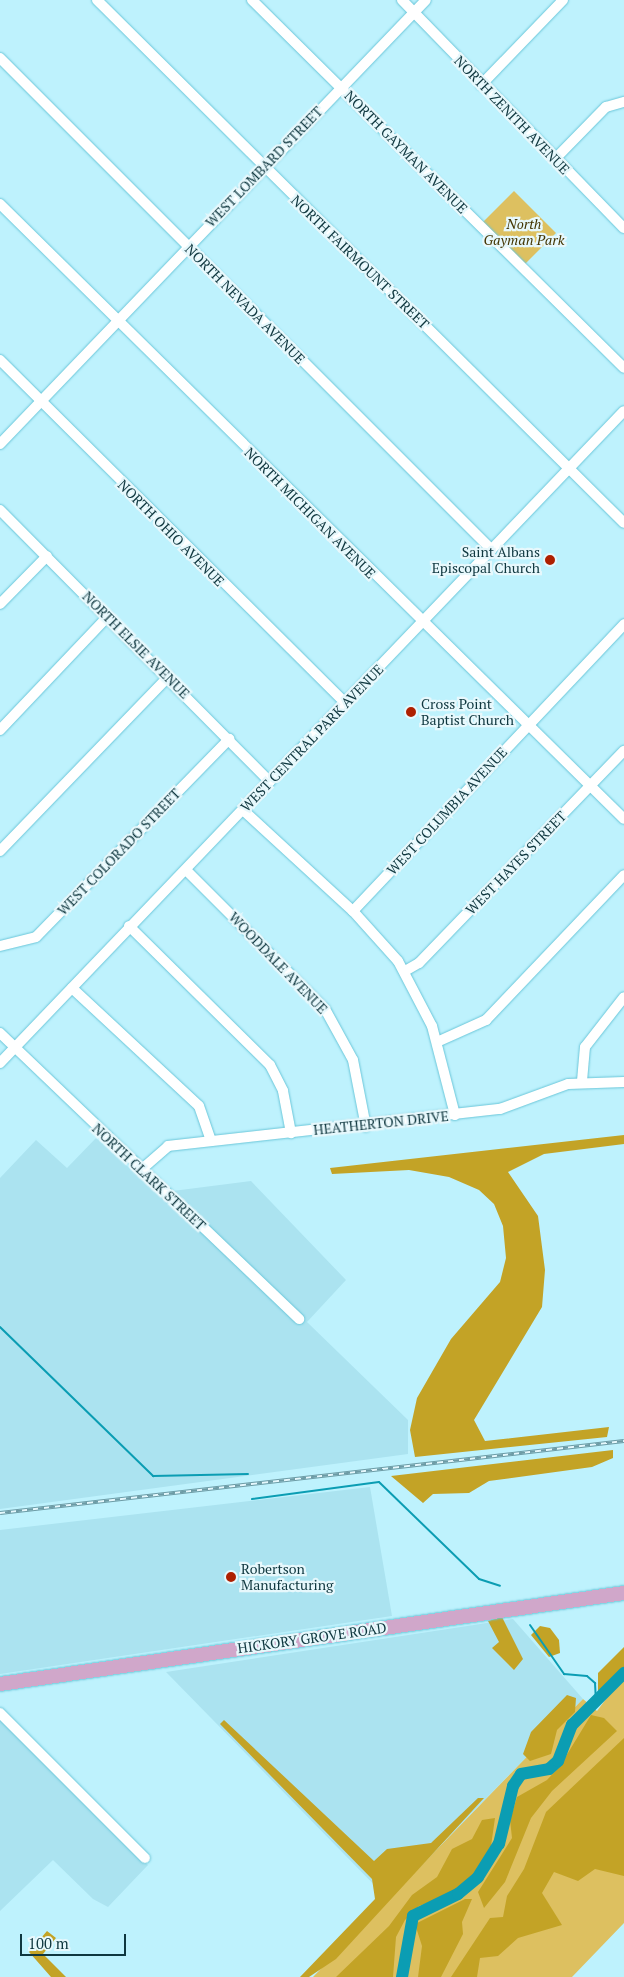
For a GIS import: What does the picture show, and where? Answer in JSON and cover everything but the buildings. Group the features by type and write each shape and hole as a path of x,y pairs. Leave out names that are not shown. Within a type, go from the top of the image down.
{"main road":[{"name":"HICKORY GROVE ROAD","path":"0,1684 624,1593"}],"street":[{"name":"NORTH FAIRMOUNT STREET","path":"97,0 624,523"},
{"name":"NORTH GAYMAN AVENUE","path":"252,0 624,368"},
{"name":"NORTH ZENITH AVENUE","path":"402,0 481,85 624,228"},
{"name":"WEST LOMBARD STREET","path":"0,444 426,0"},
{"path":"481,85 563,0"},
{"name":"NORTH NEVADA AVENUE","path":"0,58 491,550"},
{"path":"555,159 606,107 624,102"},
{"name":"NORTH MICHIGAN AVENUE","path":"0,204 420,623 624,819"},
{"name":"NORTH OHIO AVENUE","path":"0,360 345,703"},
{"name":"WEST CENTRAL PARK AVENUE","path":"0,1063 129,926 186,870 624,411"},
{"name":"NORTH ELSIE AVENUE","path":"0,510 169,676 270,782"},
{"path":"0,604 47,556"},
{"path":"0,730 108,616"},
{"name":"WEST COLUMBIA AVENUE","path":"353,911 624,624"},
{"path":"0,850 169,676"},
{"name":"WEST COLORADO STREET","path":"0,946 36,937 229,739"},
{"name":"WEST HAYES STREET","path":"405,971 419,963 624,751"},
{"path":"243,810 353,911 405,971 437,1042 455,1115"},
{"name":"WOODDALE AVENUE","path":"186,870 325,1009 353,1060 366,1127"},
{"path":"437,1042 486,1020 624,875"},
{"path":"129,926 270,1065 283,1091 291,1133"},
{"path":"72,988 199,1106 211,1141"},
{"path":"582,1081 586,1047 624,998"},
{"name":"NORTH CLARK STREET","path":"0,1033 298,1319"},
{"name":"HEATHERTON DRIVE","path":"142,1168 168,1146 366,1127 500,1109 582,1081 624,1082"},
{"path":"0,1714 145,1858"}],"shaded area":[{"path":"624,1135 624,1144 544,1154 508,1172 538,1216 545,1270 542,1307 474,1420 485,1441 609,1427 607,1437 415,1457 410,1430 417,1398 451,1339 500,1282 506,1258 503,1226 494,1204 479,1190 449,1177 409,1170 332,1174 330,1168"},
{"path":"96,1138 157,1193 251,1181 346,1280 307,1322 408,1420 408,1454 0,1509 0,1178 36,1140 67,1168"},
{"path":"613,1450 613,1458 592,1467 489,1481 469,1493 433,1494 423,1503 391,1476"},
{"path":"370,1487 392,1616 0,1674 0,1530"},
{"path":"502,1617 523,1659 514,1670 492,1648 499,1642 488,1621"},
{"path":"513,1619 583,1699 388,1899 166,1672"},
{"path":"540,1626 550,1628 559,1640 560,1653 549,1657 531,1635"},
{"path":"624,1647 624,1669 613,1679 603,1701 598,1697 598,1673"},
{"path":"567,1695 576,1698 575,1712 557,1730 551,1754 530,1761 523,1754 531,1732"},
{"path":"591,1715 604,1718 617,1731 552,1791 531,1818 505,1882 484,1908 478,1892 512,1838 510,1820 517,1797 547,1780 560,1766"},
{"path":"0,1719 148,1865 108,1907 93,1899 53,1860 0,1911"},
{"path":"224,1720 374,1861 387,1849 431,1843 478,1798 484,1798 336,1959 309,1977 300,1977 375,1899 372,1879 220,1724"},
{"path":"624,1738 624,1876 595,1869 578,1881 554,1872 542,1893 562,1925 518,1938 498,1956 480,1958 477,1977 451,1977 490,1918 503,1917 507,1896 524,1869 546,1812"},
{"path":"495,1818 490,1853 469,1881 451,1894 419,1906 405,1920 396,1937 393,1977 336,1977 389,1926 412,1895 437,1877 452,1849 472,1839 482,1820"},
{"path":"465,1899 472,1899 462,1922 463,1934 441,1977 418,1977 422,1946 415,1924"},
{"path":"47,1931 56,1938 43,1954 66,1977 51,1977 29,1952"}],"green space":[{"name":"North Gayman Park","path":"514,191 556,233 524,265 483,222"},
{"path":"624,1675 624,1923 572,1977 313,1977 583,1699 597,1711"}],"waterway":[{"path":"0,1327 153,1476 248,1474"},
{"path":"252,1499 379,1482 479,1579 500,1586"},
{"path":"530,1625 564,1674 587,1676 595,1683 596,1704"},
{"path":"402,1977 413,1916 458,1894 478,1877 499,1844 513,1786 521,1774 549,1769 558,1761 572,1725 624,1673"}],"railway":[{"path":"0,1513 624,1441"}],"place":[{"name":"Saint Albans Episcopal Church","path":"550,560"},
{"name":"Cross Point Baptist Church","path":"411,712"},
{"name":"Robertson Manufacturing","path":"231,1577"}]}
